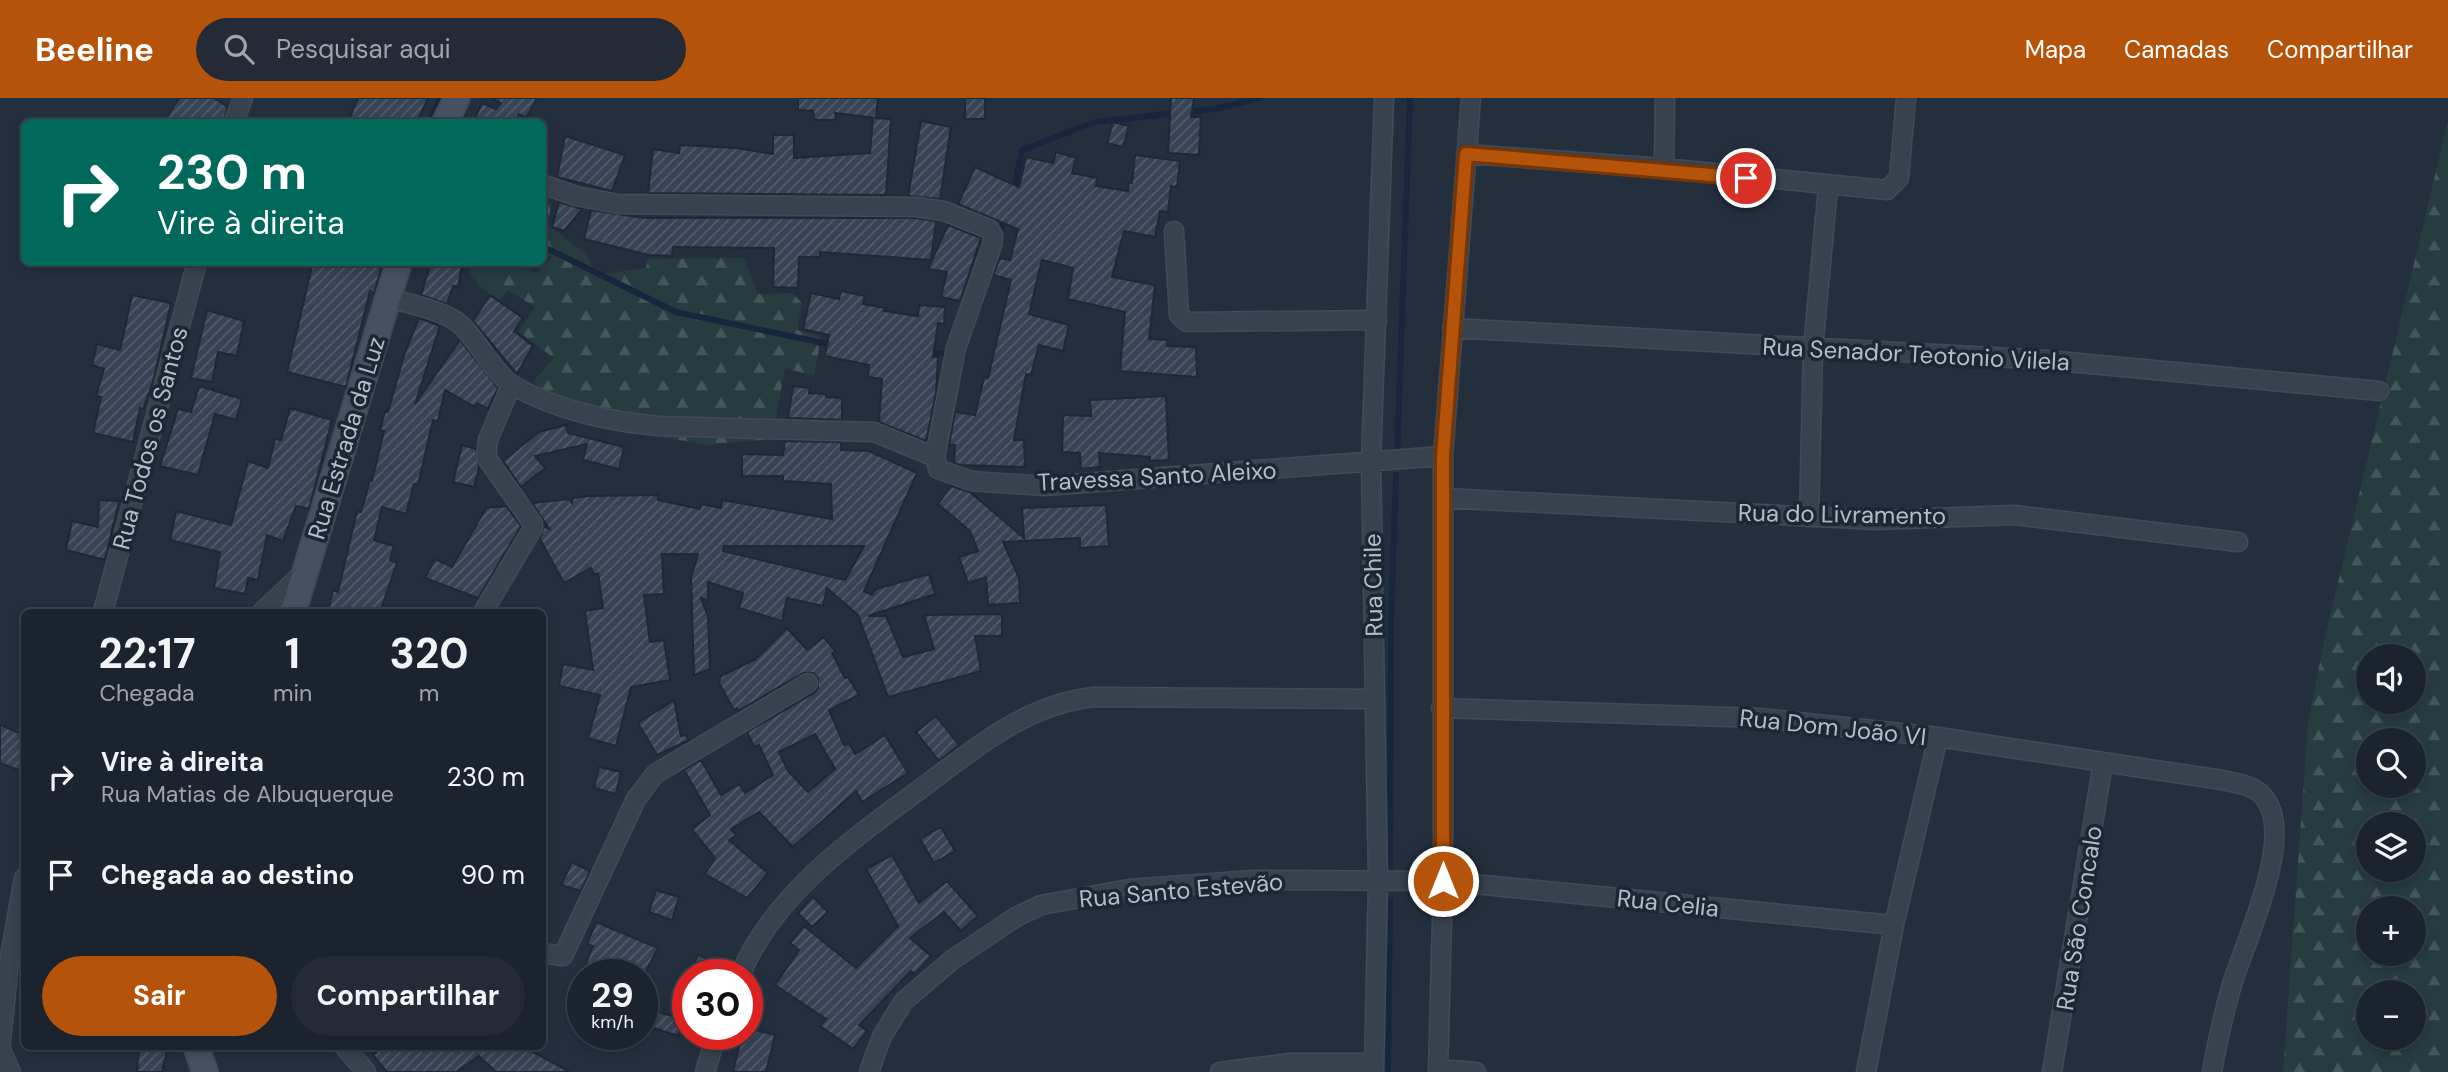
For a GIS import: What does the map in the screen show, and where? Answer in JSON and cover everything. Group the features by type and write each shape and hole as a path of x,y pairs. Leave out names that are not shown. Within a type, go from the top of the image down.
{"main road":[{"path":"446,119 457,98"},
{"name":"Rua Estrada da Luz","path":"294,609 398,266"},
{"path":"197,1050 205,1072"}],"street":[{"path":"235,119 243,98"},
{"name":"Rua Chile","path":"1374,1067 1378,881 1371,461 1384,98"},
{"path":"1471,98 1443,456 1443,881 1438,1071 1476,1072"},
{"path":"1664,168 1665,98"},
{"path":"1466,154 1664,168 1828,187 1887,190 1899,178 1906,98"},
{"path":"390,298 458,323 511,385 558,404 636,424 692,429 863,430 879,433 935,457 956,348 992,245 993,235 989,229 944,211 916,206 618,204 576,196 546,185"},
{"path":"1809,517 1813,349 1828,187"},
{"path":"1174,231 1176,302 1179,316 1187,322 1377,320"},
{"name":"Rua Todos os Santos","path":"104,609 196,266"},
{"name":"Rua Senador Teotonio Vilela","path":"1452,328 2047,360 2379,391"},
{"path":"485,609 533,528 486,457 488,440 511,385"},
{"name":"Travessa Santo Aleixo","path":"935,457 938,469 971,481 1045,485 1443,456"},
{"name":"Rua do Livramento","path":"1444,498 1876,520 2014,515 2238,542"},
{"path":"265,609 304,572"},
{"path":"546,954 563,956 636,799 655,774 808,683"},
{"path":"748,959 758,941 787,902 833,853 992,735 1054,704 1094,697 1375,699"},
{"name":"Rua Dom João VI","path":"1441,708 1760,718 1938,737 2222,780 2254,789 2263,796 2271,811 2275,832 2269,875 2231,988 2212,1072"},
{"path":"1866,1072 1894,925 1938,737"},
{"name":"Rua São Concalo","path":"2052,1072 2103,763"},
{"name":"Rua Santo Estevão","path":"869,1072 883,1036 904,1002 951,960 1016,917 1041,905 1129,889 1254,880 1443,881"},
{"name":"Rua Celia","path":"1443,881 1894,925"},
{"path":"11,1072 0,1049 9,962 21,904"},
{"path":"347,1050 366,1072"},
{"path":"705,1072 713,1050"},
{"path":"1220,1072 1289,1063 1374,1067"}],"green space":[{"path":"2448,121 2448,1072 2283,1072 2308,722 2325,637"},
{"path":"546,201 552,203 547,224 587,255 595,275 646,268 648,259 744,258 758,294 792,293 802,303 797,330 821,337 814,376 785,368 772,439 707,445 641,433 573,409 533,382 554,358 519,332 535,307 508,290 499,300 482,288 469,273 471,266 522,266 535,273 552,258 546,253"}],"building":[{"path":"179,98 214,98 228,107 224,119 166,119"},
{"path":"358,98 428,98 418,119 349,119"},
{"path":"491,98 537,98 526,118 519,114 517,118 520,119 474,119 482,103 496,109 501,103"},
{"path":"798,98 878,98 876,118 835,113 836,120 814,120 813,111 798,110"},
{"path":"965,98 985,98 985,119 965,119"},
{"path":"1171,98 1194,98 1191,117 1201,117 1199,155 1168,153"},
{"path":"873,118 891,119 886,195 648,193 653,149 679,153 680,145 736,148 773,154 773,135 794,135 794,158 870,153"},
{"path":"921,121 951,127 940,199 908,196"},
{"path":"1113,122 1129,126 1123,147 1107,143"},
{"path":"565,136 625,155 612,191 557,177"},
{"path":"1056,152 1076,158 1072,173 1097,178 1096,186 1128,191 1129,182 1132,183 1135,155 1180,161 1177,187 1171,186 1168,212 1160,211 1155,237 1124,231 1112,277 1155,285 1149,339 1168,340 1167,346 1196,347 1197,377 1120,371 1125,312 1068,299 1073,268 1042,260 1029,314 1069,325 1063,351 1039,345 1031,375 1026,374 1014,440 1024,440 1025,467 960,465 954,463 955,445 949,445 955,412 975,415 984,377 988,378 1011,280 993,275 1000,258 1010,260 1018,229 958,204 975,167 1019,187 1026,157 1053,163"},
{"path":"559,202 582,209 564,231 552,227"},
{"path":"591,210 644,218 915,218 936,221 931,260 820,252 820,257 799,257 798,288 773,287 774,248 673,247 672,256 649,255 584,239"},
{"path":"948,225 981,238 960,301 941,297 947,272 928,269"},
{"path":"312,266 382,266 374,293 370,291 346,387 287,372"},
{"path":"430,266 462,266 458,287 453,286 447,304 421,295"},
{"path":"841,291 865,296 863,304 885,308 884,311 918,316 919,305 945,307 944,324 938,323 933,357 938,357 936,393 926,441 879,422 882,379 868,377 869,365 825,356 829,335 803,329 811,293 839,299"},
{"path":"132,295 171,303 153,382 143,409 140,408 133,442 93,433 101,397 96,396 104,369 92,365 97,344 120,350"},
{"path":"490,295 523,318 514,331 533,346 517,374 473,321"},
{"path":"207,310 244,321 237,356 218,352 212,382 191,378"},
{"path":"419,318 440,326 415,404 460,340 498,388 488,409 477,403 475,407 445,390 438,421 433,420 418,485 414,484 406,514 382,507 374,540 394,546 390,560 397,563 381,609 329,609 333,590 338,592 357,511 361,512 370,480 372,481 384,431 380,430 385,411 388,412 404,355"},
{"path":"199,386 242,399 236,420 215,414 198,475 160,466 178,409 191,412"},
{"path":"793,386 810,388 809,393 842,398 842,420 788,418"},
{"path":"1166,396 1169,460 1150,461 1150,457 1099,453 1100,467 1081,469 1080,453 1062,452 1063,415 1091,416 1090,400"},
{"path":"290,408 332,420 309,509 296,506 283,541 267,535 258,580 248,578 245,594 214,588 220,552 170,540 176,511 231,525 248,461 268,468 275,439 281,440"},
{"path":"566,425 568,433 624,447 619,469 583,460 587,444 535,456 545,468 521,487 503,461 539,432"},
{"path":"785,441 841,442 841,450 869,451 917,473 864,591 872,595 876,589 929,574 935,594 868,616 886,616 903,657 934,649 924,615 1002,614 1002,636 975,636 981,671 888,697 858,615 827,588 823,606 787,598 782,621 739,608 743,593 708,582 708,600 701,598 708,616 710,669 694,675 691,578 698,554 662,554 664,594 644,595 650,642 664,640 670,680 631,687 616,746 588,738 600,695 559,686 563,664 593,670 585,611 603,608 598,573 594,575 591,568 564,583 540,539 544,526 550,530 532,503 569,499 572,503 573,498 587,496 658,495 658,500 700,509 701,504 721,508 722,500 832,519 831,484 783,481 783,476 742,476 742,454 783,455","holes":["724,546 864,546 845,580 723,551"]},
{"path":"462,445 476,449 479,467 474,487 453,482"},
{"path":"951,486 970,492 1024,538 1022,508 1106,505 1109,546 1080,548 1080,538 1003,542 1019,578 1020,603 988,605 986,577 968,583 959,557 978,551 970,531 938,504"},
{"path":"99,500 119,501 105,560 66,550 72,521 98,527"},
{"path":"506,506 521,526 478,598 425,578 435,559 452,567 486,508"},
{"path":"787,628 807,650 824,637 835,651 832,653 845,678 848,677 859,695 829,710 844,745 849,743 855,754 885,735 908,773 862,802 856,791 793,847 759,812 731,829 736,835 729,840 768,873 747,898 705,874 715,858 692,829 710,815 684,770 701,760 721,795 739,784 745,793 773,775 759,745 754,747 747,732 814,693 818,688 818,678 813,673 803,673 738,711 737,708 734,710 719,683 721,676 756,659","holes":["815,734 835,769 808,792 788,771 779,752"]},
{"path":"674,700 681,736 686,735 689,740 657,755 638,723"},
{"path":"936,716 959,745 939,761 916,732"},
{"path":"0,725 21,734 21,771 0,763"},
{"path":"599,767 621,772 616,794 594,788"},
{"path":"941,827 955,851 934,863 920,839"},
{"path":"892,855 919,903 947,881 978,916 961,931 944,912 910,938 931,956 915,974 911,971 859,1025 867,1031 853,1049 820,1026 826,1019 775,985 799,950 790,943 804,926 856,968 898,926 866,869"},
{"path":"572,862 590,871 581,891 561,885"},
{"path":"656,890 679,897 672,920 649,912"},
{"path":"813,897 828,912 812,927 798,913"},
{"path":"596,922 658,948 652,959 588,959 593,946 587,944"},
{"path":"658,1012 672,1016 672,1034 658,1029"},
{"path":"763,1032 775,1035 766,1072 733,1072 738,1050 763,1050"},
{"path":"139,1050 167,1050 162,1072 137,1072"},
{"path":"379,1050 529,1050 570,1072 496,1072 479,1056 456,1072 387,1072 373,1055"}],"waterway":[{"path":"431,119 440,98"},
{"path":"1013,194 1022,150 1095,122 1214,109 1260,98"},
{"path":"1397,455 1410,98"},
{"path":"998,240 1006,217"},
{"path":"546,248 676,312 833,345"},
{"path":"928,352 952,354"},
{"path":"1390,879 1391,619 1396,475"},
{"path":"1388,1072 1390,900"}],"route":[{"path":"1443,881 1443,456 1466,154 1664,168 1746,178"}]}
